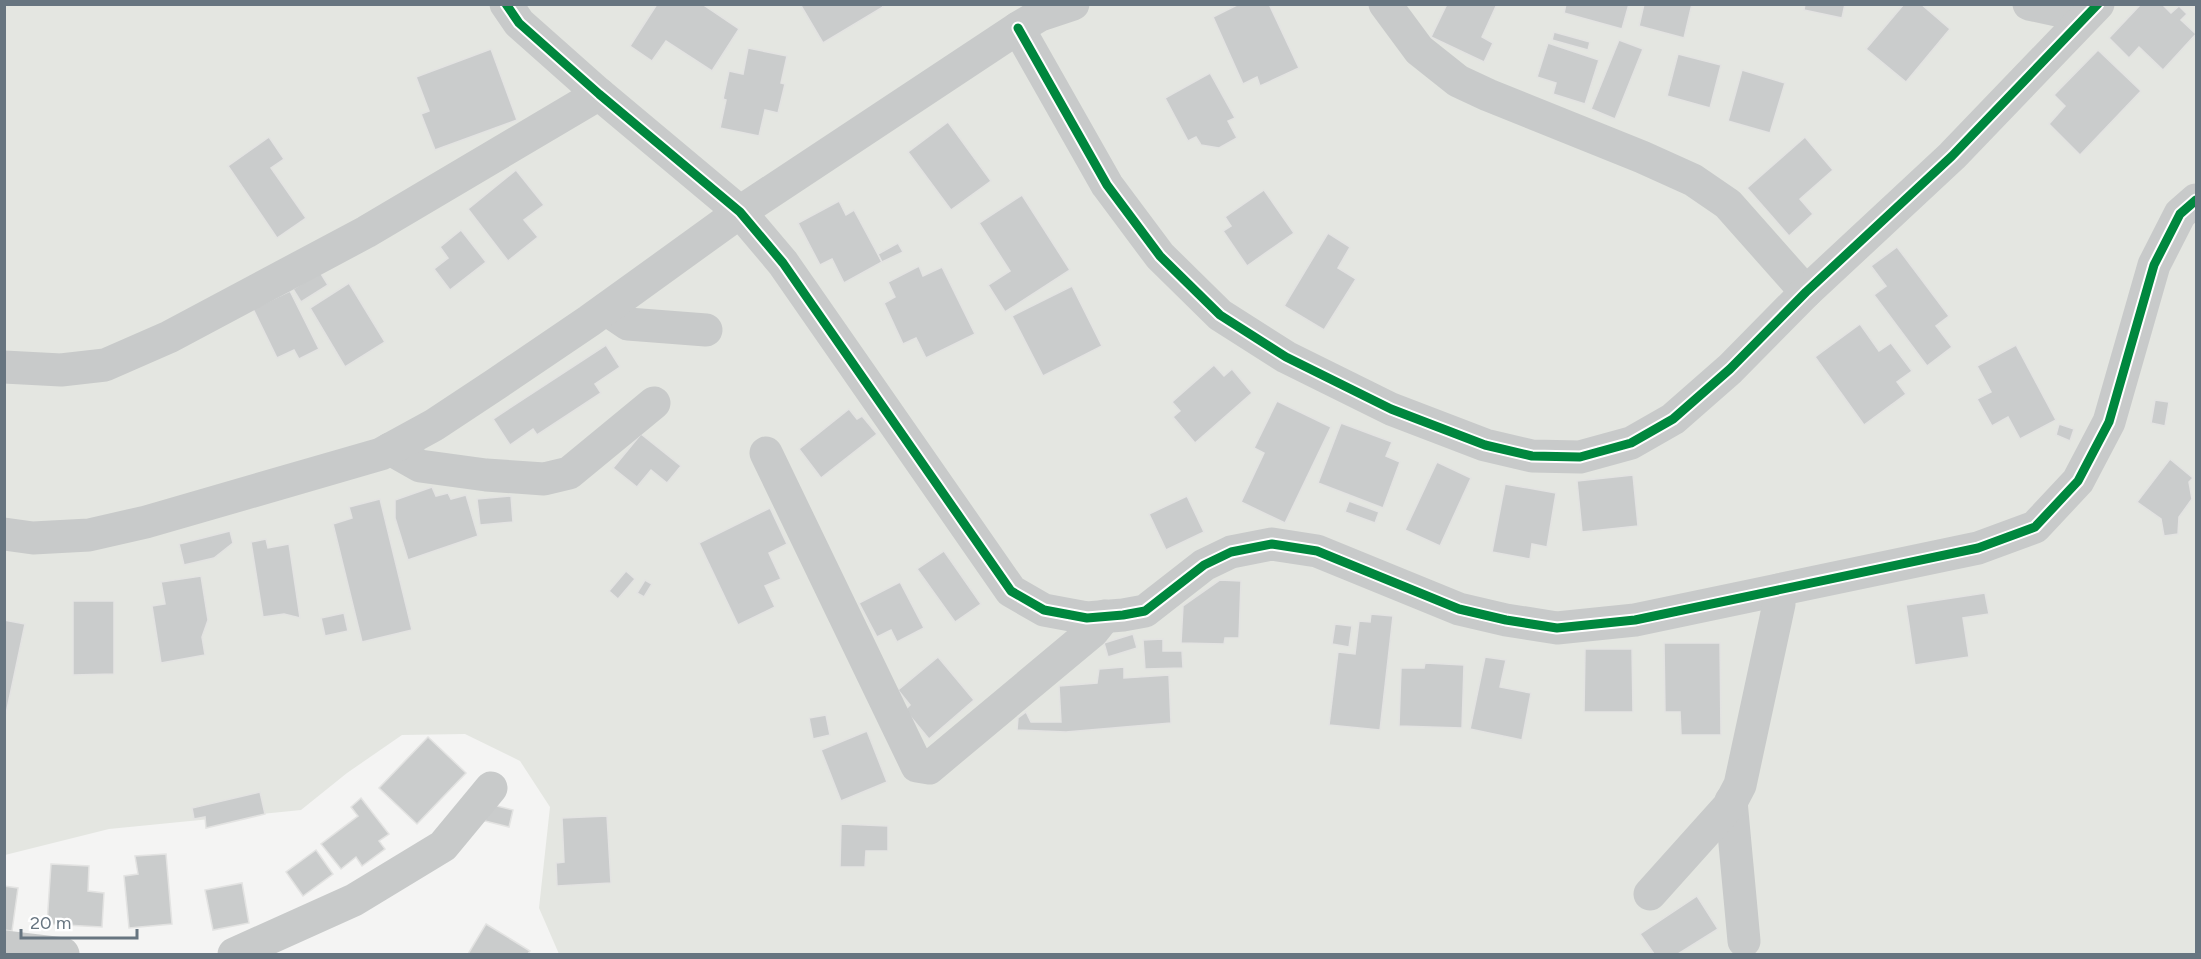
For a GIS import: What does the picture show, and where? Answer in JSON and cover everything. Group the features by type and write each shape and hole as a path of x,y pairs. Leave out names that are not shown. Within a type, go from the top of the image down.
{"street":[{"path":"506,4 519,23 740,212 783,263 1011,591 1044,610 1087,618 1144,610 1204,565 1231,552 1272,544 1317,551 1459,609 1506,620 1557,628 1635,620 1978,548 2035,527 2079,481 2109,422 2154,265 2180,214 2196,200"},
{"path":"4,534 33,538 89,535 157,519 381,454 434,425 606,309 740,212 1029,16 1072,4"},
{"path":"1385,4 1419,50 1458,81 1693,180 1728,204 1806,292"},
{"path":"2029,4 2092,10"},
{"path":"1029,16 1107,185 1160,256 1220,315 1286,357 1391,409 1485,445 1532,456 1580,457 1631,443 1673,418 1730,369 1806,292 1952,156 2092,10"},
{"path":"4,367 61,369 105,365 170,337 366,232 599,93"},
{"path":"606,309 628,324 706,330"},
{"path":"390,449 420,466 486,475 544,478 569,473 654,403"},
{"path":"766,453 917,765 929,768 1093,631 1105,616"},
{"path":"1650,894 1731,801 1740,786 1779,604 1779,590"},
{"path":"234,954 354,900 443,846 491,788"},
{"path":"1731,801 1744,941"},
{"path":"4,947 63,954"}],"shaded area":[{"path":"4,5 2196,5 2196,954 559,954 539,908 550,807 520,761 465,734 402,735 347,773 301,810 109,829 5,855"}],"building":[{"path":"657,4 702,4 739,29 712,71 666,41 652,61 630,46"},
{"path":"800,4 882,4 883,7 823,43"},
{"path":"1239,4 1269,4 1299,68 1260,86 1257,77 1243,84 1213,17"},
{"path":"1447,4 1497,4 1482,37 1493,43 1484,62 1431,37"},
{"path":"1566,4 1629,4 1622,29 1564,13"},
{"path":"1644,4 1692,4 1684,38 1639,26"},
{"path":"1805,4 1845,4 1842,18 1804,10"},
{"path":"1904,4 1921,4 1950,29 1906,82 1866,49"},
{"path":"2141,4 2162,4 2171,13 2179,6 2187,14 2181,20 2196,34 2163,70 2139,47 2129,58 2109,38"},
{"path":"1554,32 1590,42 1588,50 1552,40"},
{"path":"1619,40 1643,49 1615,119 1591,109"},
{"path":"1548,43 1599,60 1585,104 1553,94 1556,83 1537,77"},
{"path":"748,48 787,56 781,83 785,84 778,113 765,110 759,136 720,128 729,71 743,74"},
{"path":"491,49 517,120 435,150 421,114 429,111 416,77"},
{"path":"2098,50 2141,91 2080,155 2049,124 2065,106 2054,95"},
{"path":"1678,54 1721,65 1710,108 1667,96"},
{"path":"1742,70 1785,83 1770,133 1728,121"},
{"path":"1210,73 1235,118 1228,121 1237,138 1219,148 1201,145 1196,137 1188,141 1165,98"},
{"path":"948,122 991,181 951,210 908,152"},
{"path":"269,137 284,159 271,168 306,218 277,238 228,166"},
{"path":"1805,137 1833,170 1800,199 1813,214 1789,236 1747,188"},
{"path":"516,170 544,205 524,220 538,237 508,261 468,209"},
{"path":"1264,190 1294,233 1247,266 1223,231 1231,226 1225,217"},
{"path":"1022,195 1070,270 1005,312 988,285 1010,271 979,223"},
{"path":"839,201 846,215 854,210 882,262 844,283 832,259 820,265 798,223"},
{"path":"461,230 486,262 450,290 434,269 448,258 440,247"},
{"path":"1328,233 1350,247 1338,268 1356,279 1324,330 1284,306"},
{"path":"898,243 903,252 882,262 878,254"},
{"path":"1897,247 1949,316 1936,326 1952,347 1927,366 1874,295 1886,286 1871,266"},
{"path":"919,266 923,276 942,267 975,334 926,358 916,338 903,344 884,303 895,297 888,282"},
{"path":"320,272 328,285 301,302 293,289"},
{"path":"349,283 385,342 345,367 310,308"},
{"path":"1072,286 1102,346 1043,376 1012,316"},
{"path":"290,291 319,349 299,359 294,350 277,358 253,309"},
{"path":"1860,324 1879,351 1891,343 1912,371 1897,382 1906,394 1864,425 1815,357"},
{"path":"606,345 620,367 595,384 601,393 537,435 533,429 510,445 493,419"},
{"path":"2016,345 2056,420 2020,439 2008,417 1992,426 1977,399 1991,392 1977,366"},
{"path":"1214,365 1224,376 1232,369 1252,393 1195,443 1173,417 1180,411 1172,402"},
{"path":"2155,400 2169,402 2165,426 2151,423"},
{"path":"1277,401 1331,427 1285,523 1241,502 1264,453 1254,448"},
{"path":"849,409 857,419 862,416 877,434 821,478 799,449"},
{"path":"1341,423 1392,442 1386,456 1400,462 1383,508 1318,483"},
{"path":"2059,424 2074,429 2070,441 2056,435"},
{"path":"641,434 681,466 667,483 651,470 637,487 613,468"},
{"path":"2170,459 2193,478 2189,482 2192,499 2179,517 2178,534 2164,536 2161,519 2137,502"},
{"path":"1437,462 1471,478 1440,546 1405,530"},
{"path":"1633,475 1638,526 1582,532 1577,481"},
{"path":"1505,484 1556,493 1547,547 1532,544 1530,559 1492,552"},
{"path":"432,487 436,496 448,493 451,499 466,495 478,536 408,560 395,518 395,500"},
{"path":"511,496 513,522 480,525 477,499"},
{"path":"1187,496 1204,532 1166,550 1149,514"},
{"path":"380,499 412,630 362,642 333,524 352,518 349,507"},
{"path":"1349,501 1379,512 1375,523 1345,512"},
{"path":"770,508 787,544 769,553 781,579 765,586 775,607 738,625 699,543"},
{"path":"230,531 233,543 214,558 184,565 179,544"},
{"path":"266,539 268,548 289,544 300,618 284,614 263,617 251,542"},
{"path":"944,551 981,604 955,622 917,569"},
{"path":"626,571 635,579 618,599 609,591"},
{"path":"201,576 208,620 202,637 205,655 161,663 152,606 165,604 161,582"},
{"path":"645,580 652,584 644,597 637,593"},
{"path":"1220,580 1241,581 1239,638 1225,638 1224,644 1181,643 1183,606"},
{"path":"900,582 924,628 897,642 891,630 877,637 859,603"},
{"path":"1985,593 1989,614 1963,618 1969,657 1915,665 1906,605"},
{"path":"73,601 114,601 114,674 73,675"},
{"path":"344,613 348,631 325,636 321,618"},
{"path":"1371,614 1393,616 1380,730 1329,725 1338,652 1355,654 1359,621 1370,622"},
{"path":"4,620 25,624 6,714 4,713"},
{"path":"1335,624 1352,626 1349,647 1332,644"},
{"path":"1133,634 1137,648 1108,657 1104,643"},
{"path":"1163,639 1163,651 1182,651 1183,668 1145,669 1143,640"},
{"path":"1664,643 1720,643 1721,735 1681,735 1680,712 1665,712"},
{"path":"1585,649 1632,649 1633,712 1584,712"},
{"path":"938,657 974,700 929,739 905,710 910,705 898,690"},
{"path":"1485,657 1506,660 1500,687 1531,693 1522,740 1470,729"},
{"path":"1425,663 1464,665 1462,728 1399,726 1401,668 1424,668"},
{"path":"1124,667 1124,678 1169,675 1171,723 1066,732 1017,730 1018,718 1026,712 1031,722 1061,722 1059,686 1097,683 1099,669"},
{"path":"826,715 830,735 813,739 809,718"},
{"path":"867,731 887,782 841,801 821,750"},
{"path":"428,737 466,773 417,824 379,788"},
{"path":"260,792 265,814 206,828 205,817 194,819 192,808"},
{"path":"361,798 389,834 379,841 385,849 362,866 356,857 341,869 321,844 358,816 351,807"},
{"path":"489,804 513,810 509,827 485,821"},
{"path":"607,816 611,883 557,886 556,863 564,862 562,818"},
{"path":"841,824 888,826 888,851 866,851 865,867 840,867"},
{"path":"316,850 333,874 303,896 286,872"},
{"path":"166,854 172,924 129,928 124,876 138,874 135,856"},
{"path":"51,864 89,866 88,891 104,893 102,927 47,924"},
{"path":"242,883 249,923 213,930 205,890"},
{"path":"4,886 18,888 12,931 4,930"},
{"path":"1697,896 1718,929 1678,954 1654,954 1640,934"},
{"path":"486,924 530,951 528,954 468,954"}],"cycle path":[{"path":"506,4 519,23 599,94 740,212 783,263 1011,591 1044,610 1087,618 1145,611 1204,565 1231,552 1272,544 1317,551 1459,609 1506,620 1557,628 1635,620 1978,548 2035,527 2078,481 2109,422 2154,265 2180,214 2196,200"},
{"path":"1018,28 1107,185 1160,256 1220,315 1286,357 1391,409 1485,445 1532,456 1580,457 1631,443 1673,419 1730,369 1806,292 1952,156 2098,4"}]}
